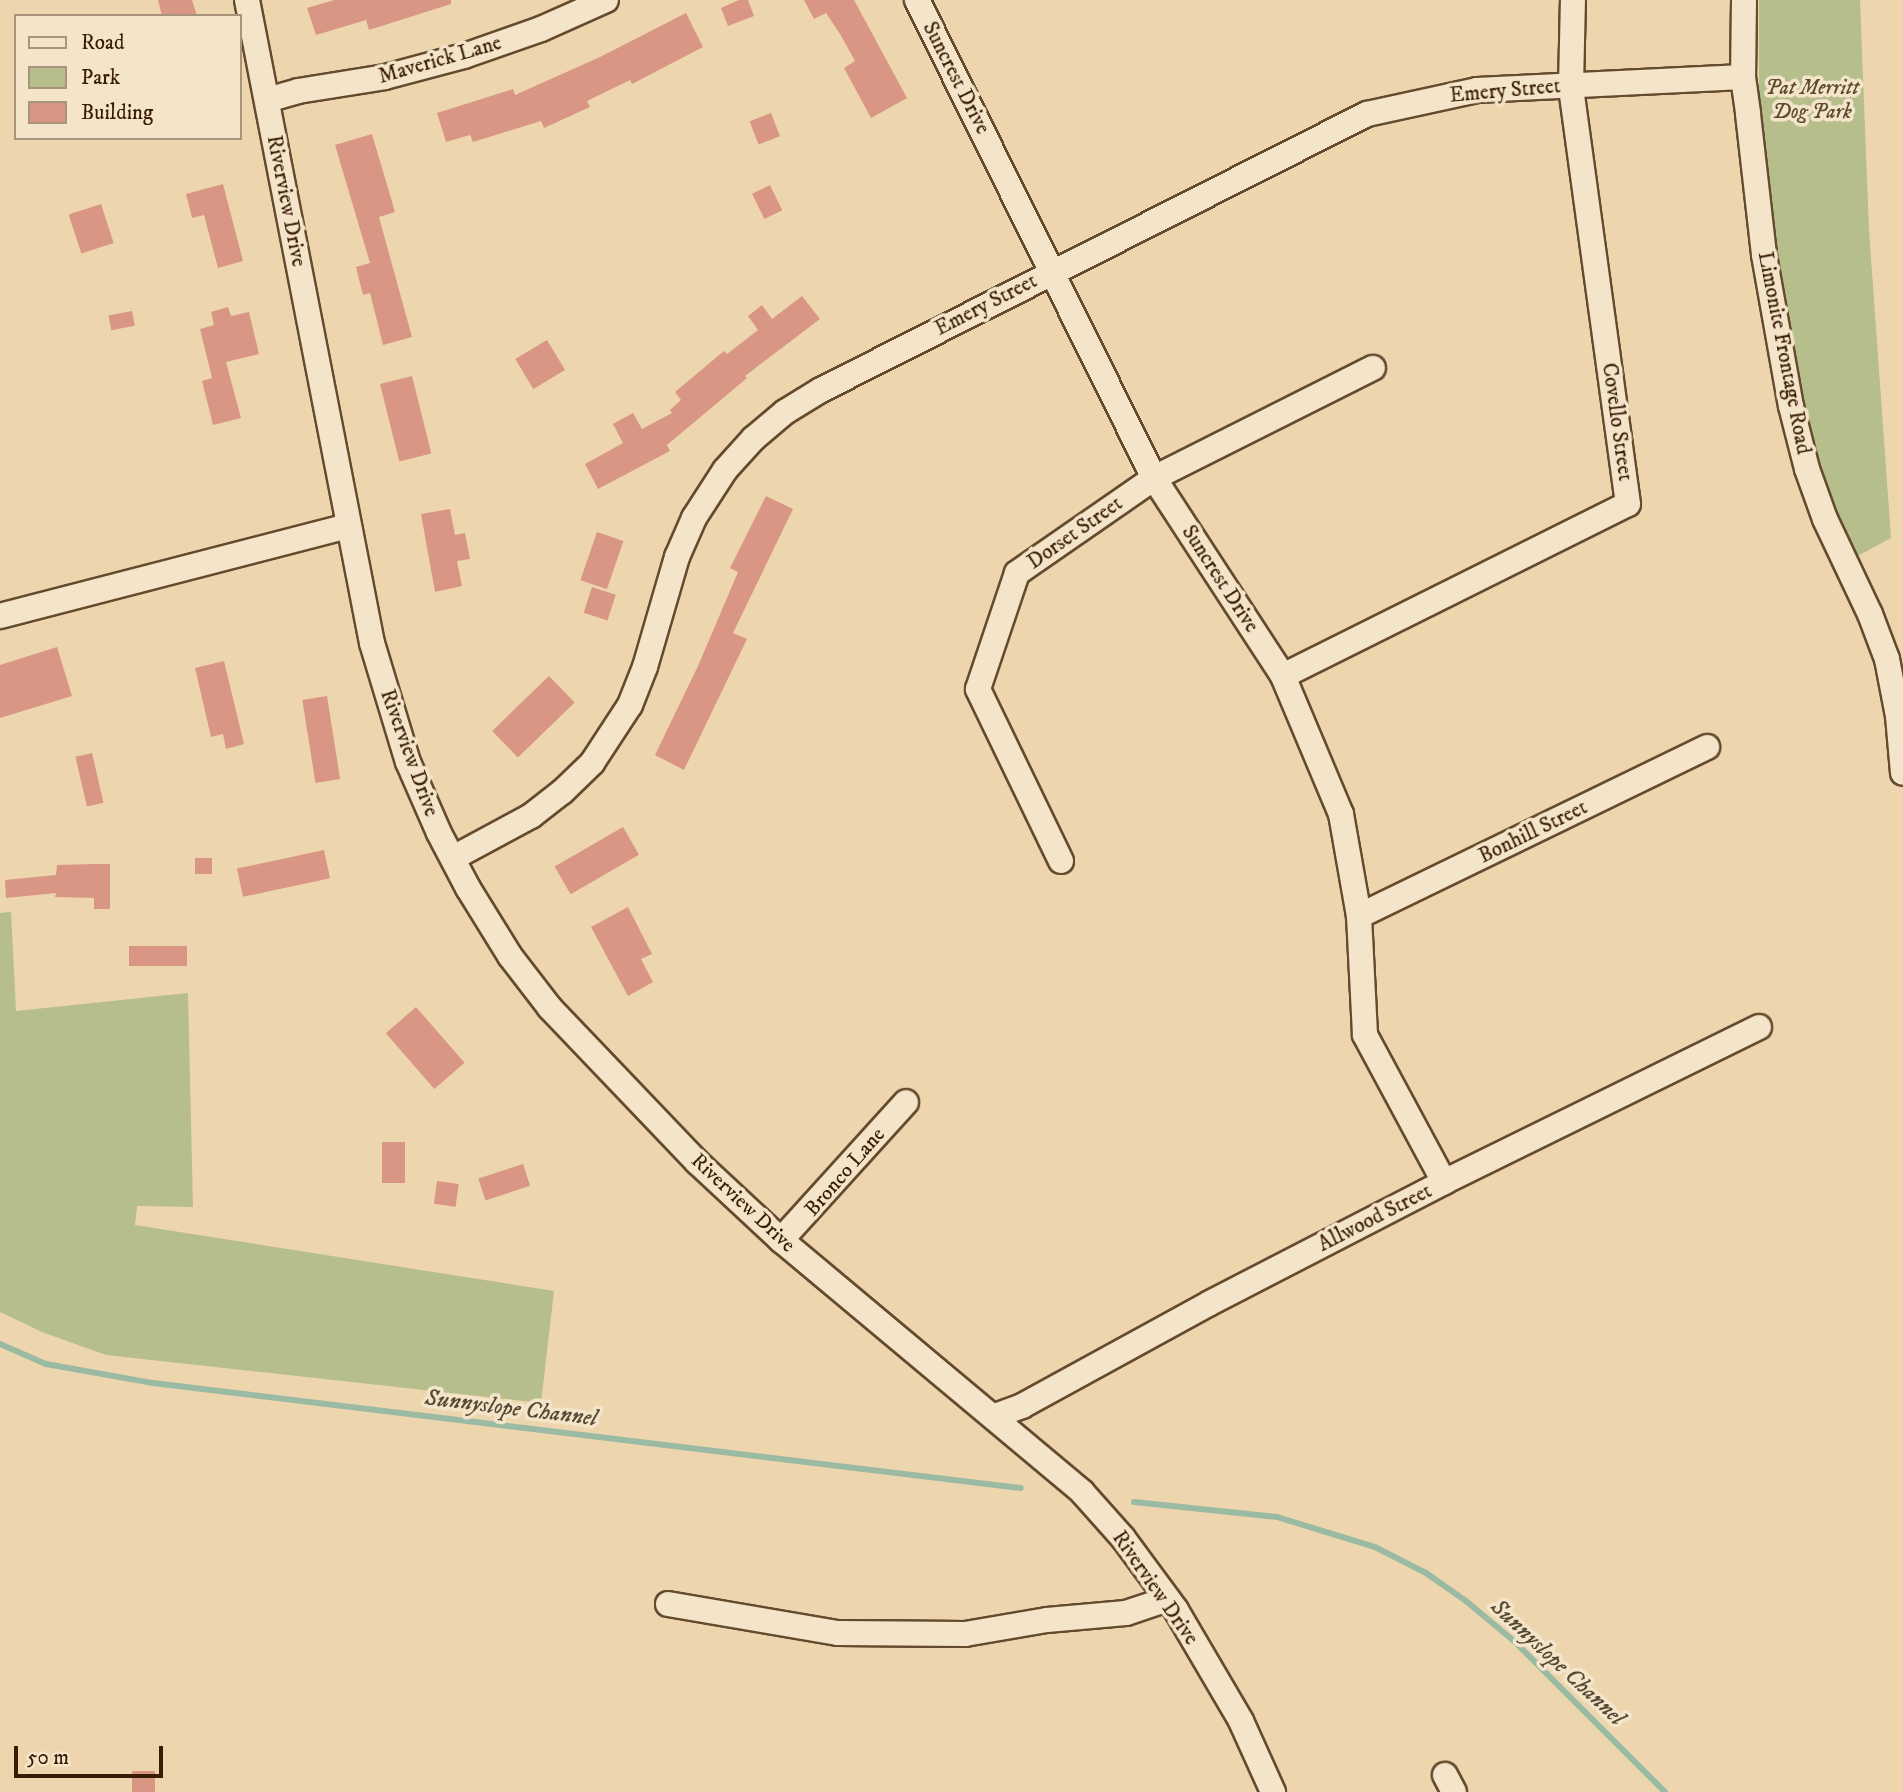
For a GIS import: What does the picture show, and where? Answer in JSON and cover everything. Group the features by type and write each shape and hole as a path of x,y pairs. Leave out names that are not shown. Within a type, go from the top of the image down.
{"street":[{"name":"Riverview Drive","path":"247,0 347,526 388,705 408,762 453,858 510,956 550,1009 697,1162 781,1240 995,1416 1082,1492 1123,1538 1168,1599 1241,1721 1273,1792"},
{"name":"Maverick Lane","path":"267,100 298,91 385,77 464,56 541,29 606,0"},
{"name":"Suncrest Drive","path":"917,0 1154,478 1283,676 1341,814 1359,916 1365,1035 1444,1182"},
{"name":"Covello Street","path":"1283,676 1628,504 1571,86 1573,0"},
{"name":"Limonite Frontage Road","path":"1744,0 1743,77 1764,255 1791,406 1807,469 1825,519 1870,614 1887,659 1898,716 1903,773"},
{"name":"Emery Street","path":"453,858 531,816 562,792 592,763 613,735 630,705 645,667 677,557 694,518 725,470 753,439 785,412 821,390 1367,114 1477,90 1743,77"},
{"name":"Dorset Street","path":"1061,861 978,689 1017,573 1154,478 1373,368"},
{"path":"0,615 347,526"},
{"name":"Bonhill Street","path":"1359,916 1707,747"},
{"name":"Allwood Street","path":"995,1416 1022,1406 1210,1303 1444,1182 1759,1027"},
{"name":"Bronco Lane","path":"781,1240 906,1102"},
{"path":"668,1604 838,1633 965,1634 1047,1620 1126,1612 1168,1599"}],"green space":[{"name":"Pat Merritt Dog Park","path":"1759,0 1860,0 1869,230 1891,538 1852,559 1833,519 1802,405 1778,275 1759,115"},
{"path":"11,912 16,1011 188,993 193,1207 137,1206 135,1225 554,1291 541,1403 106,1355 42,1332 0,1312 0,913"}],"building":[{"path":"158,0 192,0 196,14 162,14"},
{"path":"334,0 451,0 451,4 369,30 366,20 316,35 307,8"},
{"path":"739,0 748,0 754,16 728,26 721,8"},
{"path":"804,0 854,0 907,98 871,118 844,68 855,61 840,34 826,13 814,19"},
{"path":"686,13 703,47 632,84 630,80 587,101 590,107 544,128 541,121 473,142 470,135 446,142 437,113 513,89 515,95 600,57"},
{"path":"771,113 780,136 758,145 750,121"},
{"path":"372,134 395,212 379,217 412,337 383,345 370,293 363,295 356,267 370,263 335,145"},
{"path":"223,184 243,261 218,268 204,215 192,218 186,194"},
{"path":"770,185 782,210 764,219 752,194"},
{"path":"101,204 114,243 81,253 69,215"},
{"path":"802,296 820,319 745,376 747,378 667,445 670,451 598,489 585,464 623,443 613,424 633,413 642,429 672,413 670,410 681,400 675,392 724,351 727,354 758,330 748,316 762,305 772,319"},
{"path":"228,307 231,316 249,312 259,354 226,362 241,418 213,425 202,381 212,378 200,329 214,325 211,312"},
{"path":"132,311 135,326 111,330 108,316"},
{"path":"547,340 565,370 533,389 515,359"},
{"path":"412,376 431,454 399,462 380,384"},
{"path":"766,496 793,509 733,633 747,639 684,770 655,755 698,666 738,572 730,568"},
{"path":"450,509 455,535 465,533 470,559 457,561 462,586 435,592 421,514"},
{"path":"597,532 623,541 607,589 580,580"},
{"path":"592,587 616,595 607,620 584,613"},
{"path":"57,647 72,696 0,718 0,665"},
{"path":"224,661 244,744 226,749 223,734 211,737 195,668"},
{"path":"549,676 575,703 518,757 492,731"},
{"path":"327,696 340,779 315,783 302,700"},
{"path":"92,753 103,803 87,807 75,757"},
{"path":"623,827 639,855 571,894 555,866"},
{"path":"324,850 330,878 243,897 237,869"},
{"path":"195,858 212,858 212,874 195,874"},
{"path":"110,864 110,909 94,909 94,898 55,897 56,893 6,898 5,880 56,875 57,865"},
{"path":"628,907 652,954 641,959 653,982 628,996 591,927"},
{"path":"129,946 187,946 187,966 129,966"},
{"path":"416,1007 465,1063 434,1089 386,1033"},
{"path":"382,1142 405,1142 405,1183 382,1183"},
{"path":"523,1164 530,1186 485,1200 478,1179"},
{"path":"437,1181 459,1184 456,1207 434,1204"},
{"path":"132,1771 155,1771 155,1792 132,1792"}],"waterway":[{"name":"Sunnyslope Channel","path":"0,1344 46,1364 153,1383 1021,1488"},
{"name":"Sunnyslope Channel","path":"1134,1502 1277,1517 1375,1547 1426,1573 1466,1601 1515,1642 1665,1792"}]}
